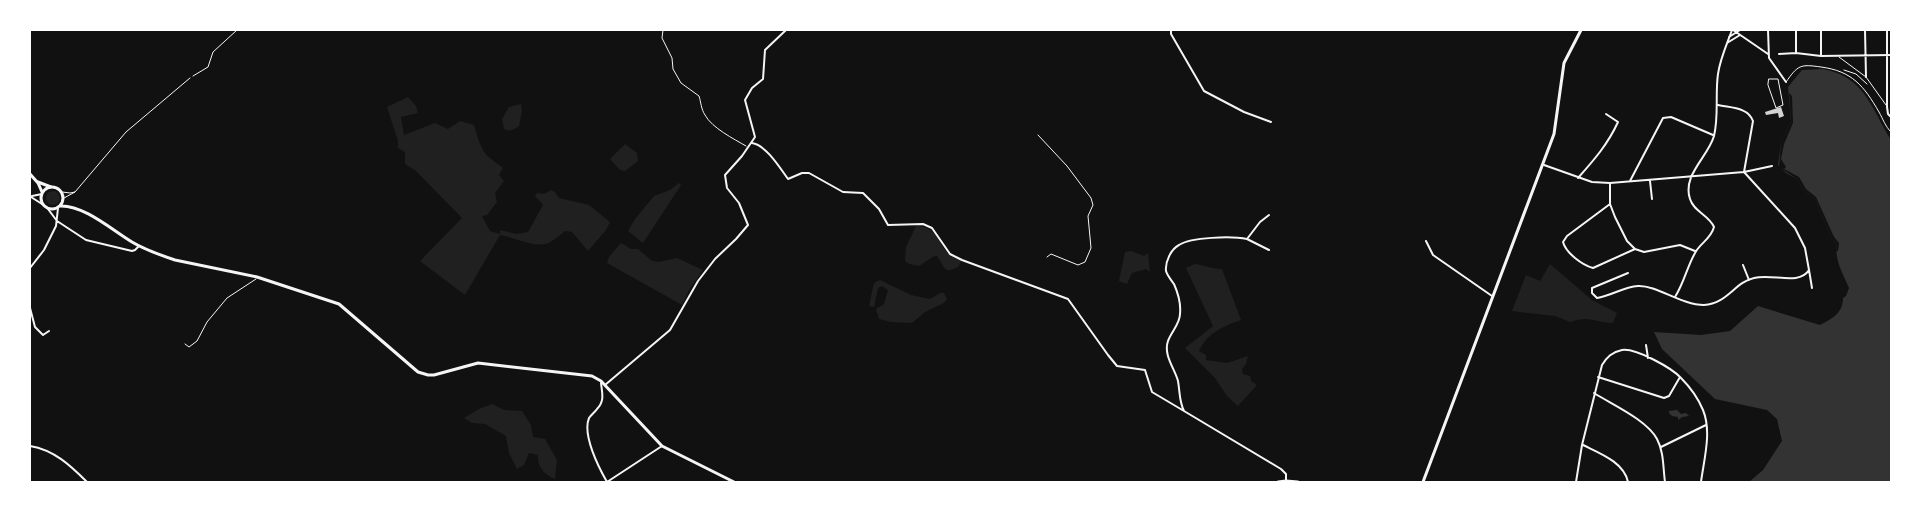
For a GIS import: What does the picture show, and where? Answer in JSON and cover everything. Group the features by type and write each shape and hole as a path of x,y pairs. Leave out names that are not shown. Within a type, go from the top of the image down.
{"main road":[{"path":"1423,482 1554,134 1564,63 1581,30"},
{"path":"30,174 36,180 57,188 72,207 95,218 139,246 169,258 257,277 339,304 418,372 428,375 478,363 584,374 601,381 662,446 734,482"},
{"path":"36,180 42,193 42,204 48,209 72,207"},
{"path":"42,193 51,187"},
{"path":"59,207 64,198"},
{"path":"1278,482 1286,480 1298,482"}],"street":[{"path":"605,385 670,330 698,281 715,259 748,225 739,203 727,188 724,180 725,175 749,148 755,137 745,100 752,88 763,79 765,50 786,30"},
{"path":"1171,30 1171,34 1204,91 1244,112 1270,122"},
{"path":"1675,298 1683,285 1696,251 1712,235 1714,227 1711,220 1696,209 1690,198 1691,176 1708,150 1714,135 1718,106 1718,74 1732,30 1738,31 1768,54"},
{"path":"1768,30 1769,58 1786,82 1797,67 1803,65 1830,68 1841,72 1856,80 1862,86 1891,132"},
{"path":"1796,30 1796,53"},
{"path":"1821,30 1821,56"},
{"path":"1865,30 1866,78"},
{"path":"1887,30 1887,107 1888,114 1891,117"},
{"path":"1729,38 1738,31"},
{"path":"1727,43 1741,35"},
{"path":"1779,54 1796,53 1821,56 1891,55"},
{"path":"1838,56 1866,78 1879,93 1887,107"},
{"path":"64,198 75,192 126,132 190,78"},
{"path":"1770,78 1778,79 1783,106 1776,108 1768,85 1770,78"},
{"path":"1718,106 1748,111 1752,116 1753,121 1744,172"},
{"path":"1578,178 1601,153 1614,132 1618,122 1606,114"},
{"path":"1630,181 1663,118 1671,117 1714,135"},
{"path":"752,143 759,144 788,179 809,173 843,192 863,192 878,209 888,225 923,224 932,228 950,254 1068,299 1117,366 1145,370 1152,392 1281,469 1286,474 1286,480"},
{"path":"1543,165 1592,182 1610,183 1744,172 1772,166"},
{"path":"1744,172 1795,228 1805,248 1812,288"},
{"path":"1650,180 1652,199"},
{"path":"1610,183 1610,204 1628,241 1636,249 1644,252 1680,245 1696,251"},
{"path":"62,192 75,192"},
{"path":"31,197 42,193"},
{"path":"31,197 42,204"},
{"path":"1610,204 1567,236 1563,242 1564,248 1585,266 1593,268 1636,249"},
{"path":"30,268 50,239 57,221 59,207"},
{"path":"48,209 57,221 93,243 132,251 139,246"},
{"path":"1247,239 1260,222 1269,215"},
{"path":"1184,411 1180,403 1178,380 1168,354 1167,343 1180,319 1181,312 1175,286 1166,272 1170,255 1174,248 1181,243 1234,237 1247,239 1269,250"},
{"path":"1426,241 1433,255 1492,296"},
{"path":"1743,265 1750,280"},
{"path":"1628,273 1592,288 1592,293 1597,298 1638,286 1651,288 1693,304 1711,304 1724,299 1750,280 1771,276 1797,279 1809,270"},
{"path":"185,344 189,347 197,341 207,322 228,298 257,277"},
{"path":"30,308 35,327 44,335 49,331"},
{"path":"1646,345 1648,358"},
{"path":"1576,482 1582,445 1602,365 1607,356 1623,350 1648,358 1680,377 1693,392 1704,411 1708,434 1700,482"},
{"path":"1598,377 1664,398 1669,396 1680,377"},
{"path":"601,381 602,403 589,418 588,430 591,447 608,482 662,446"},
{"path":"1594,393 1648,426 1660,447 1665,482"},
{"path":"1660,447 1706,425"},
{"path":"1582,445 1607,456 1619,466 1628,482"},
{"path":"30,446 44,448 56,455 87,482"}],"path":[{"path":"190,78 208,68 213,52 237,30"},
{"path":"663,30 662,38 672,58 672,69 681,82 699,96 704,115 728,136 749,148"},
{"path":"1841,72 1845,69 1856,74 1869,86"},
{"path":"1038,135 1067,166 1093,203 1088,216 1091,248 1084,262 1078,265 1051,254 1047,257"}],"shaded area":[{"path":"1823,69 1849,79 1858,87 1872,106 1891,140 1891,482 1749,482 1763,470 1782,441 1777,419 1767,410 1715,399 1662,349 1654,332 1701,335 1730,331 1758,306 1820,325 1833,318 1839,312 1843,298 1846,296 1849,288 1838,261 1837,244 1832,239 1815,199 1804,191 1797,179 1786,173 1778,165 1781,143 1791,122 1788,87 1802,70"},
{"path":"408,97 416,106 418,113 401,117 404,135 435,123 448,129 460,121 474,125 484,152 503,168 499,175 504,181 495,193 497,202 487,215 482,216 490,231 500,234 500,230 517,234 528,232 543,205 535,196 537,193 544,194 551,190 559,198 589,205 610,222 606,230 588,251 572,232 565,231 552,241 540,245 500,235 465,295 420,261 462,218 415,170 405,164 405,152 398,148 398,141 387,107"},
{"path":"521,104 522,111 519,126 511,130 504,129 502,119 509,107"},
{"path":"625,144 637,153 638,161 625,171 620,170 610,159"},
{"path":"679,183 681,185 643,243 628,231 635,219 654,196 670,190"},
{"path":"53,191 58,193 60,198 58,203 53,205 48,203 46,198 48,193"},
{"path":"916,226 933,232 945,250 961,261 959,266 947,270 937,256 919,266 905,261 906,247"},
{"path":"621,243 631,249 638,249 652,261 659,262 677,258 703,270 689,290 682,305 607,263 609,257"},
{"path":"1131,251 1144,256 1148,253 1150,272 1146,269 1132,273 1127,284 1119,281 1125,252"},
{"path":"1195,264 1222,269 1241,320 1211,335 1199,351 1206,355 1206,360 1227,363 1248,356 1246,364 1242,369 1243,374 1250,376 1251,381 1257,385 1238,406 1227,396 1215,378 1185,348 1213,326 1186,268"},
{"path":"1550,264 1592,300 1617,313 1613,323 1587,319 1570,322 1555,316 1512,311 1526,275 1540,281"},
{"path":"880,280 911,295 930,299 940,293 944,293 947,299 944,303 925,312 912,323 891,322 879,319 876,309 884,304 888,290 882,286 878,288 874,307 869,306 874,283"},
{"path":"492,404 504,410 522,411 531,425 533,437 545,439 557,460 555,479 542,470 538,455 529,453 524,465 517,469 509,453 506,436 485,424 472,423 464,418"},
{"path":"1677,410 1681,414 1686,413 1689,416 1678,420 1678,417 1672,416 1669,413 1669,411"}],"pier":[{"path":"1789,93 1792,96 1793,123 1784,144 1781,159 1786,167 1784,169 1799,177 1806,189 1816,197 1834,237 1839,243 1838,251 1836,251 1837,244 1832,239 1815,199 1804,191 1797,179 1779,167 1781,143 1791,122"}],"building":[{"path":"1781,107 1784,116 1779,118 1778,113 1766,115 1765,112"}]}
